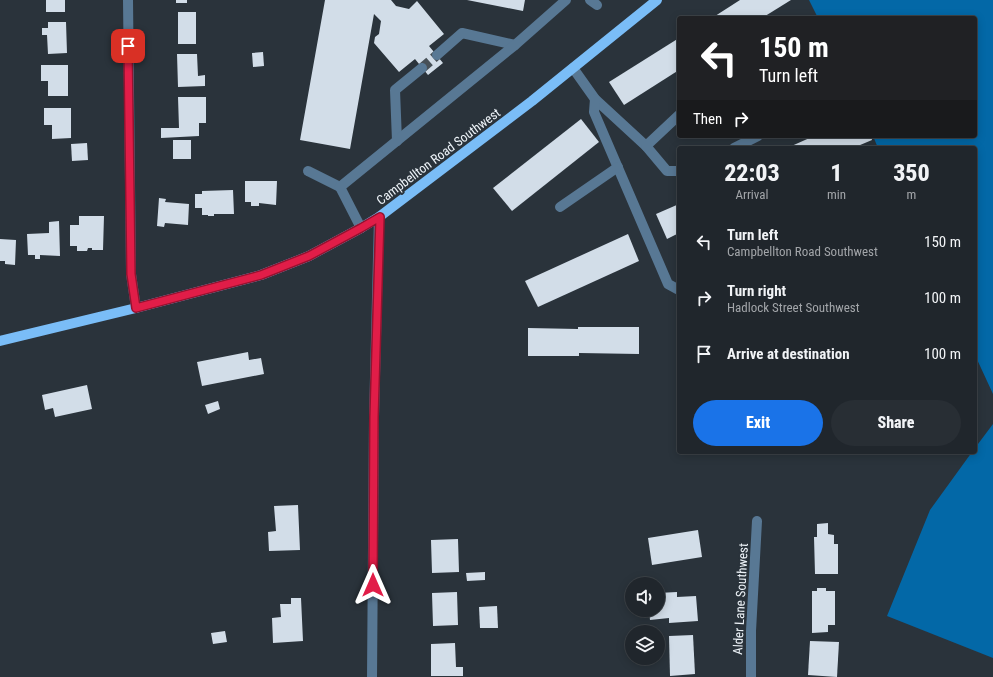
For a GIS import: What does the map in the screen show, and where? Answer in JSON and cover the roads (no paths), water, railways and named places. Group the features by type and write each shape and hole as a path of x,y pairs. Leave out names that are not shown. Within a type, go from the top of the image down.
{"main road":[{"name":"Campbellton Road Southwest","path":"0,341 136,308 261,275 309,256 380,217 532,100 657,0"}],"street":[{"path":"128,0 131,274 136,308"},
{"path":"340,187 515,45 566,0"},
{"path":"437,55 462,33 515,45"},
{"path":"397,141 395,90 422,68"},
{"path":"572,68 595,99 646,146 666,171 677,171"},
{"path":"595,99 594,112 668,284 677,289"},
{"path":"646,146 677,117"},
{"path":"738,146 754,138"},
{"path":"560,207 618,167"},
{"path":"308,170 340,187 361,228"},
{"path":"372,677 374,417 380,217"},
{"name":"Alder Lane Southwest","path":"750,677 757,522"}],"tunnel":[{"path":"422,68 437,55"}]}
